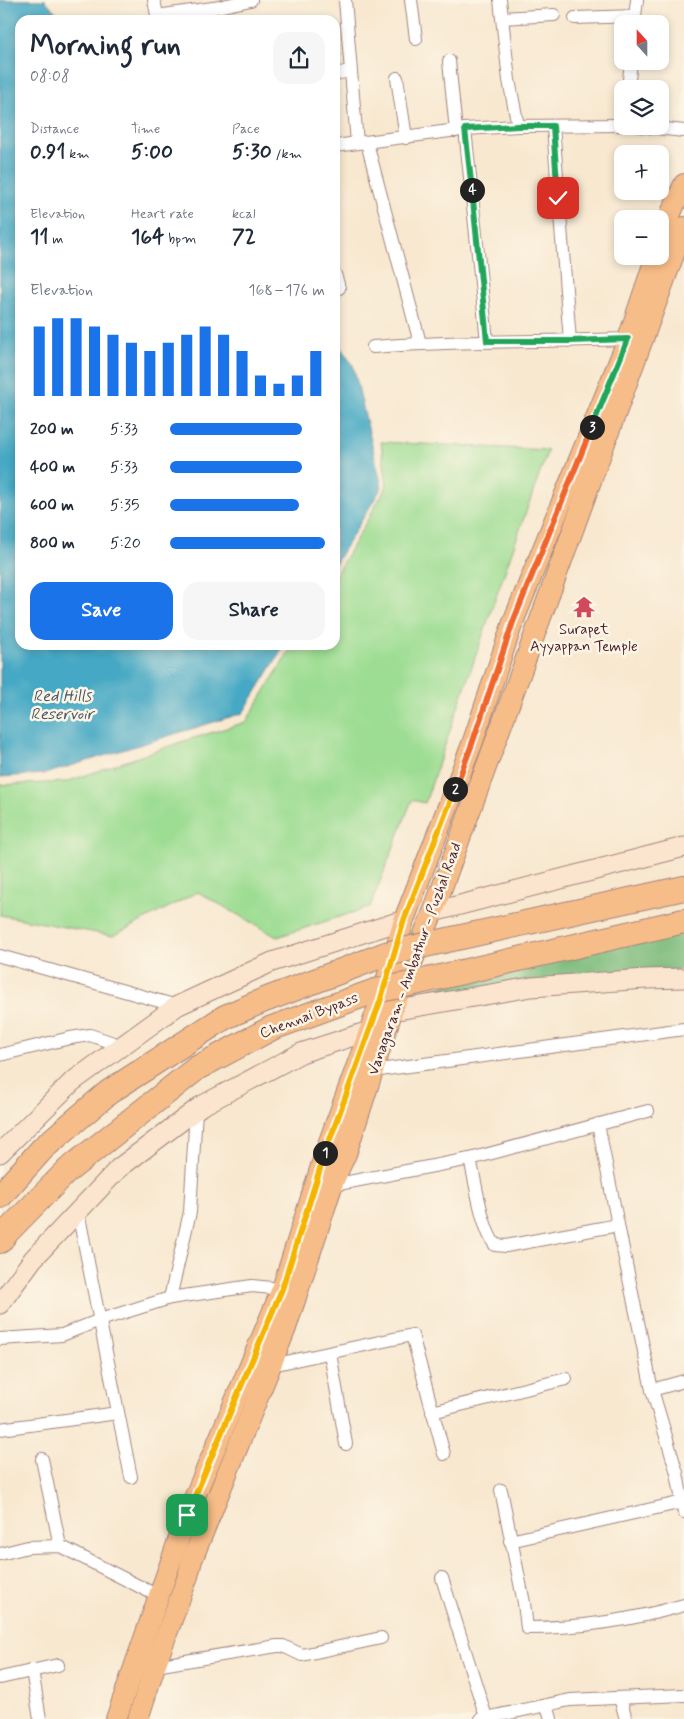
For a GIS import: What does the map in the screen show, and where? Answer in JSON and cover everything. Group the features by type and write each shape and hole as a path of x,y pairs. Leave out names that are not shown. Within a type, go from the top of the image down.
{"highway":[{"name":"Chennai Bypass","path":"0,1196 43,1148 109,1092 225,1017 262,1000 379,956 684,888"},
{"name":"Chennai Bypass","path":"0,1241 67,1171 198,1068 272,1028 375,991 684,921"}],"main road":[{"path":"669,222 684,184"},
{"name":"Vanagaram - Ambathur - Puzhal Road","path":"669,245 684,227"},
{"path":"116,1719 187,1515 282,1289 327,1147 383,1024 380,1002 404,920 472,744 513,622 657,265"},
{"name":"Vanagaram - Ambathur - Puzhal Road","path":"138,1719 192,1560 286,1328 333,1185 346,1154 372,1071 383,1024 433,912 560,564 658,265"},
{"path":"540,556 560,564"}],"street":[{"path":"154,0 156,15"},
{"path":"167,15 201,5 251,0"},
{"path":"345,0 350,71 362,143 420,343"},
{"path":"411,0 416,39"},
{"path":"500,0 509,80 518,126"},
{"path":"636,15 637,0"},
{"path":"502,18 554,15"},
{"path":"575,18 614,19"},
{"path":"449,61 461,130 487,341"},
{"path":"340,73 350,71"},
{"path":"397,78 406,138"},
{"path":"340,145 461,130 518,126 614,125"},
{"path":"553,126 570,341"},
{"path":"669,129 684,131"},
{"path":"373,347 420,343 628,339"},
{"path":"433,912 684,847"},
{"path":"0,1153 72,1082 177,1006 272,962 404,920"},
{"path":"0,956 177,1006"},
{"path":"0,966 21,962"},
{"path":"0,1304 33,1259 119,1168 196,1110 301,1052 383,1024 531,987 684,978"},
{"path":"372,1071 684,1029"},
{"path":"0,1055 90,1035 122,1046"},
{"path":"170,1298 190,1212 196,1110"},
{"path":"333,1185 470,1159 648,1111"},
{"path":"510,1541 684,1507 677,1473 652,1390 598,1124"},
{"path":"470,1159 486,1227 495,1245 506,1246 618,1225"},
{"path":"78,1212 131,1477"},
{"path":"0,1339 62,1335 100,1320 170,1298 252,1286 282,1289"},
{"path":"272,1365 412,1335 444,1454"},
{"path":"330,1353 346,1444"},
{"path":"432,1412 566,1379"},
{"path":"652,1390 684,1382"},
{"path":"0,1429 118,1413"},
{"path":"42,1459 60,1546"},
{"path":"501,1490 524,1603 527,1628 563,1628 647,1616 684,1605"},
{"path":"0,1554 28,1547 60,1546 160,1597"},
{"path":"442,1578 483,1718 570,1700 684,1695"},
{"path":"155,1666 277,1646 283,1646 302,1655 381,1638"},
{"path":"0,1678 58,1665"},
{"path":"32,1670 40,1719"},
{"path":"620,1698 626,1719"},
{"path":"547,1705 551,1719"}],"green space":[{"path":"381,442 548,450 425,803 412,800 370,907 277,937 198,892 113,936 0,915 0,785 66,782 181,742 246,722 290,650 340,650 340,567 387,486"},
{"path":"684,930 684,969 438,996 429,989"}],"water":[{"name":"Red Hills Reservoir","path":"0,0 45,0 58,15 15,15 15,650 282,650 243,713 45,774 0,777"},
{"path":"340,347 353,365 382,487 340,556"}],"place":[{"name":"Surapet Ayyappan Temple","path":"584,607"}],"route":[{"path":"187,1515 282,1289 327,1147 380,1002 404,920 472,744 513,622 628,339 487,341 465,129 553,126 558,198"}]}
